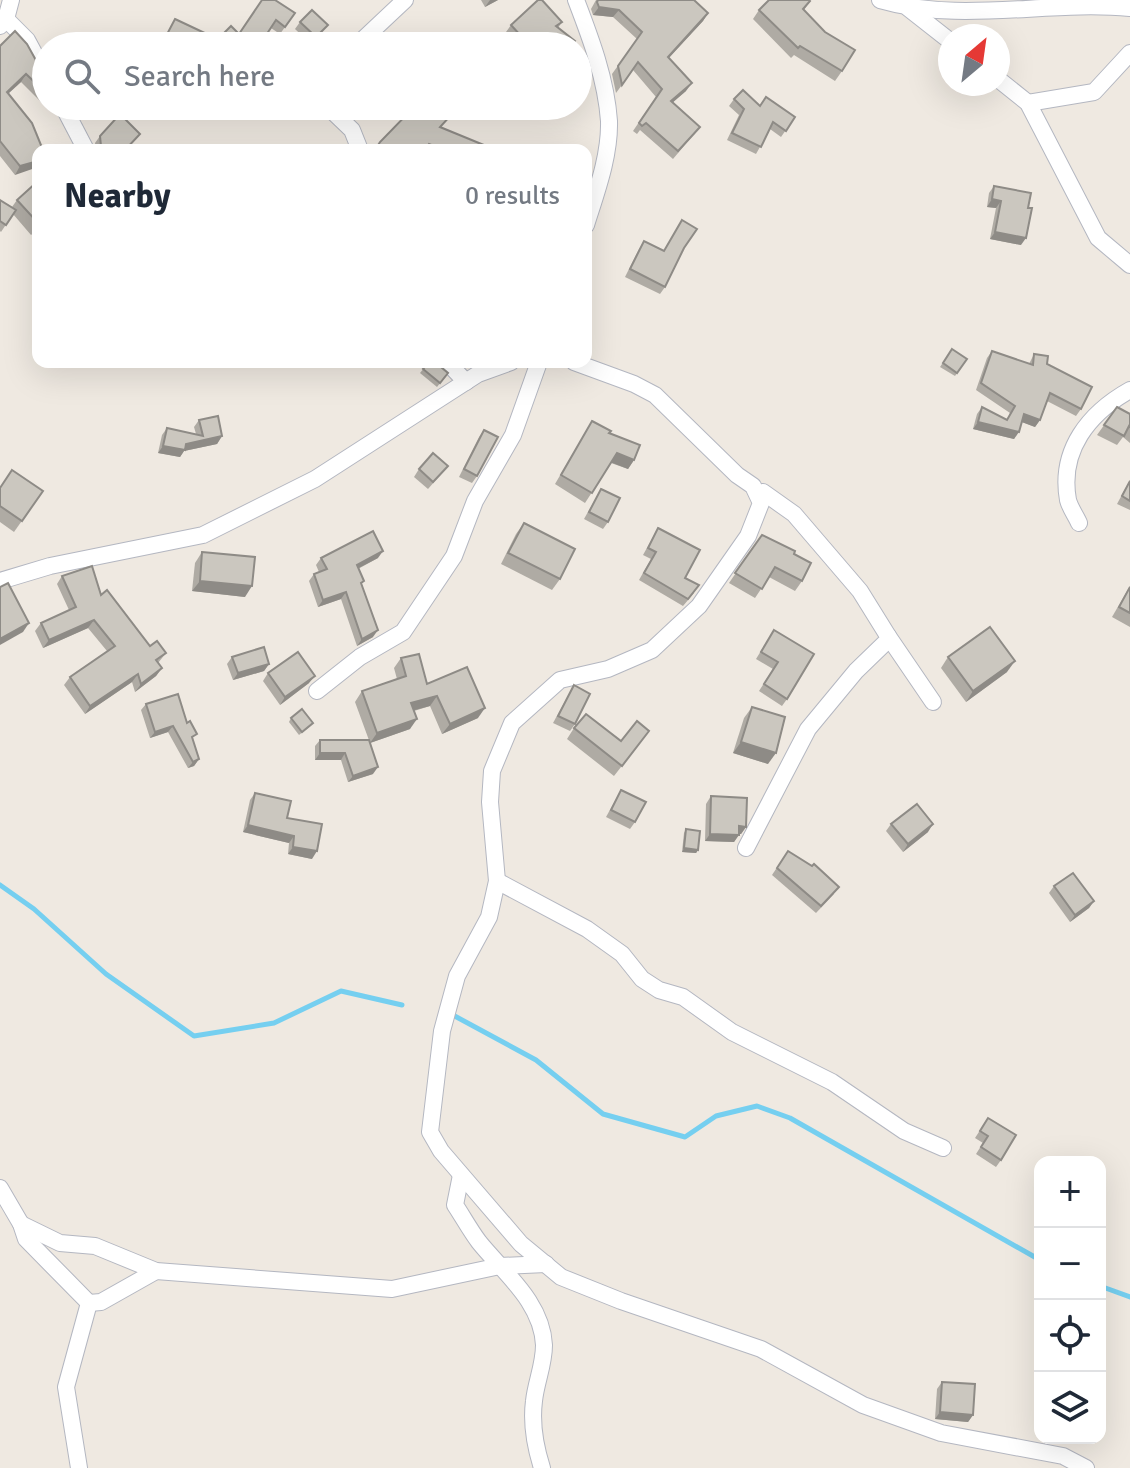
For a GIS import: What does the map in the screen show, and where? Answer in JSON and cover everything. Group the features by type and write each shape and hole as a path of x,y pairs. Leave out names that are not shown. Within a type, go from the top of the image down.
{"street":[{"path":"11,0 3,23 27,40 32,49"},
{"path":"371,32 405,0"},
{"path":"576,0 587,32"},
{"path":"880,0 908,8 980,10 1098,3 1130,8"},
{"path":"908,8 938,32"},
{"path":"592,47 601,73 609,123 603,169 592,205"},
{"path":"1028,103 1094,92 1130,53"},
{"path":"1010,89 1028,103 1098,238 1130,265"},
{"path":"70,120 83,144"},
{"path":"342,120 352,130 358,144"},
{"path":"453,368 466,382"},
{"path":"0,581 50,566 203,535 315,479 478,374 494,368"},
{"path":"317,691 360,657 403,632 454,556 475,501 513,435 537,368"},
{"path":"590,368 655,395 737,475 753,486 761,503 748,536 699,606 652,650 608,669 560,680 512,723 492,771 490,802 497,881 489,917 457,976 442,1031 430,1132 441,1151 521,1244 561,1277 761,1349 863,1405 941,1433 1063,1456 1086,1468"},
{"path":"1079,523 1068,501 1069,463 1080,432 1108,403 1130,390"},
{"path":"746,848 808,729 856,671 887,641 888,636 888,631 860,591 794,514 763,492 759,496"},
{"path":"888,636 933,702"},
{"path":"497,881 587,929 622,954 642,979 659,990 683,997 732,1032 832,1082 904,1131 943,1148"},
{"path":"461,1175 455,1205 477,1240 537,1314 544,1344 541,1375 534,1400 534,1443 542,1468"},
{"path":"0,1188 26,1239 89,1303"},
{"path":"21,1224 60,1243 95,1246 156,1271 392,1289 500,1266 546,1264"},
{"path":"89,1303 101,1302 156,1271"},
{"path":"79,1468 66,1387 89,1303"}],"building":[{"path":"262,0 275,0 295,13 285,27 276,20 268,32 240,32"},
{"path":"538,0 542,0 562,22 556,26 564,32 517,32 511,25"},
{"path":"598,0 694,0 708,13 668,57 692,83 671,101 700,127 678,151 646,123 642,126 639,123 662,89 638,62 622,85 618,66 642,32 619,10 599,7"},
{"path":"769,0 809,0 803,9 825,32 855,50 842,71 800,46 798,48 759,10"},
{"path":"312,10 328,25 321,32 311,32 300,22"},
{"path":"175,19 203,32 168,32"},
{"path":"15,31 32,53 32,80 26,74 7,92 32,123 41,144 32,144 32,163 20,166 0,141 0,46"},
{"path":"743,90 760,106 766,97 795,117 786,131 773,122 761,147 732,133 744,109 734,99"},
{"path":"115,120 126,120 140,134 131,144 101,144 100,136"},
{"path":"401,120 446,120 440,127 481,144 379,144"},
{"path":"32,186 32,216 17,200"},
{"path":"994,186 1031,193 1028,208 1032,208 1026,238 995,232 1001,201 992,199"},
{"path":"0,200 16,210 6,225 0,221"},
{"path":"682,220 697,229 665,287 630,269 644,241 664,251"},
{"path":"952,349 967,359 957,373 943,363"},
{"path":"992,351 1033,365 1034,354 1048,356 1047,364 1092,387 1081,409 1050,393 1040,420 1024,414 1019,432 978,422 982,407 1007,420 1015,406 981,383"},
{"path":"442,368 448,373 440,383 423,369"},
{"path":"1117,407 1130,414 1130,427 1124,436 1104,425"},
{"path":"218,416 222,436 186,444 185,450 163,446 167,428 203,436 199,420"},
{"path":"592,421 611,431 609,433 640,445 634,460 617,453 592,493 561,475"},
{"path":"484,430 498,437 477,476 464,469"},
{"path":"433,453 448,466 433,482 419,469"},
{"path":"12,470 43,491 22,521 0,506 0,488"},
{"path":"1130,481 1130,501 1122,496"},
{"path":"601,489 620,498 608,522 589,512"},
{"path":"524,523 575,549 560,579 508,553"},
{"path":"658,528 700,550 685,578 699,585 688,599 644,573 656,552 648,548"},
{"path":"373,531 383,551 357,565 378,630 362,639 346,592 323,600 314,574 327,569 321,558"},
{"path":"762,535 795,551 794,554 811,563 802,581 775,567 762,589 735,573"},
{"path":"202,552 255,557 252,586 200,581"},
{"path":"92,566 101,595 107,590 150,646 157,641 166,653 156,660 162,668 141,684 138,674 90,706 70,677 115,646 94,620 49,640 41,623 76,607 62,576"},
{"path":"8,583 29,623 0,639 0,587"},
{"path":"1130,587 1130,613 1119,607"},
{"path":"990,627 1015,661 973,691 948,657"},
{"path":"774,630 814,654 787,699 764,684 778,662 761,652"},
{"path":"264,647 269,664 238,673 232,657"},
{"path":"298,652 315,676 285,697 268,673"},
{"path":"419,654 427,684 467,667 485,708 450,724 437,696 411,703 417,719 377,733 362,691 406,676 401,658"},
{"path":"574,685 590,694 575,724 558,716"},
{"path":"178,694 187,723 190,721 197,734 192,737 199,759 193,762 173,726 155,732 146,704"},
{"path":"752,707 785,717 776,753 741,742"},
{"path":"302,709 313,723 302,732 291,718"},
{"path":"586,714 621,741 637,721 649,731 622,766 574,728"},
{"path":"320,740 369,740 378,767 353,776 345,753 320,753"},
{"path":"621,790 646,802 635,822 611,810"},
{"path":"255,793 291,801 287,818 322,824 317,851 293,847 294,836 248,825"},
{"path":"711,796 747,798 746,827 739,826 739,835 710,834"},
{"path":"917,804 933,824 908,844 891,824"},
{"path":"686,829 700,831 698,850 684,848"},
{"path":"788,851 812,866 814,864 839,887 821,906 777,868"},
{"path":"1073,873 1094,901 1075,915 1054,886"},
{"path":"988,1118 1016,1135 1001,1160 981,1147 988,1136 980,1131"},
{"path":"942,1382 975,1384 973,1415 940,1412"}],"waterway":[{"path":"0,885 34,909 106,974 194,1036 274,1023 341,991 402,1005"},
{"path":"451,1014 536,1060 603,1114 685,1137 716,1116 757,1106 790,1118 1034,1257"},
{"path":"1106,1288 1130,1297"}]}
